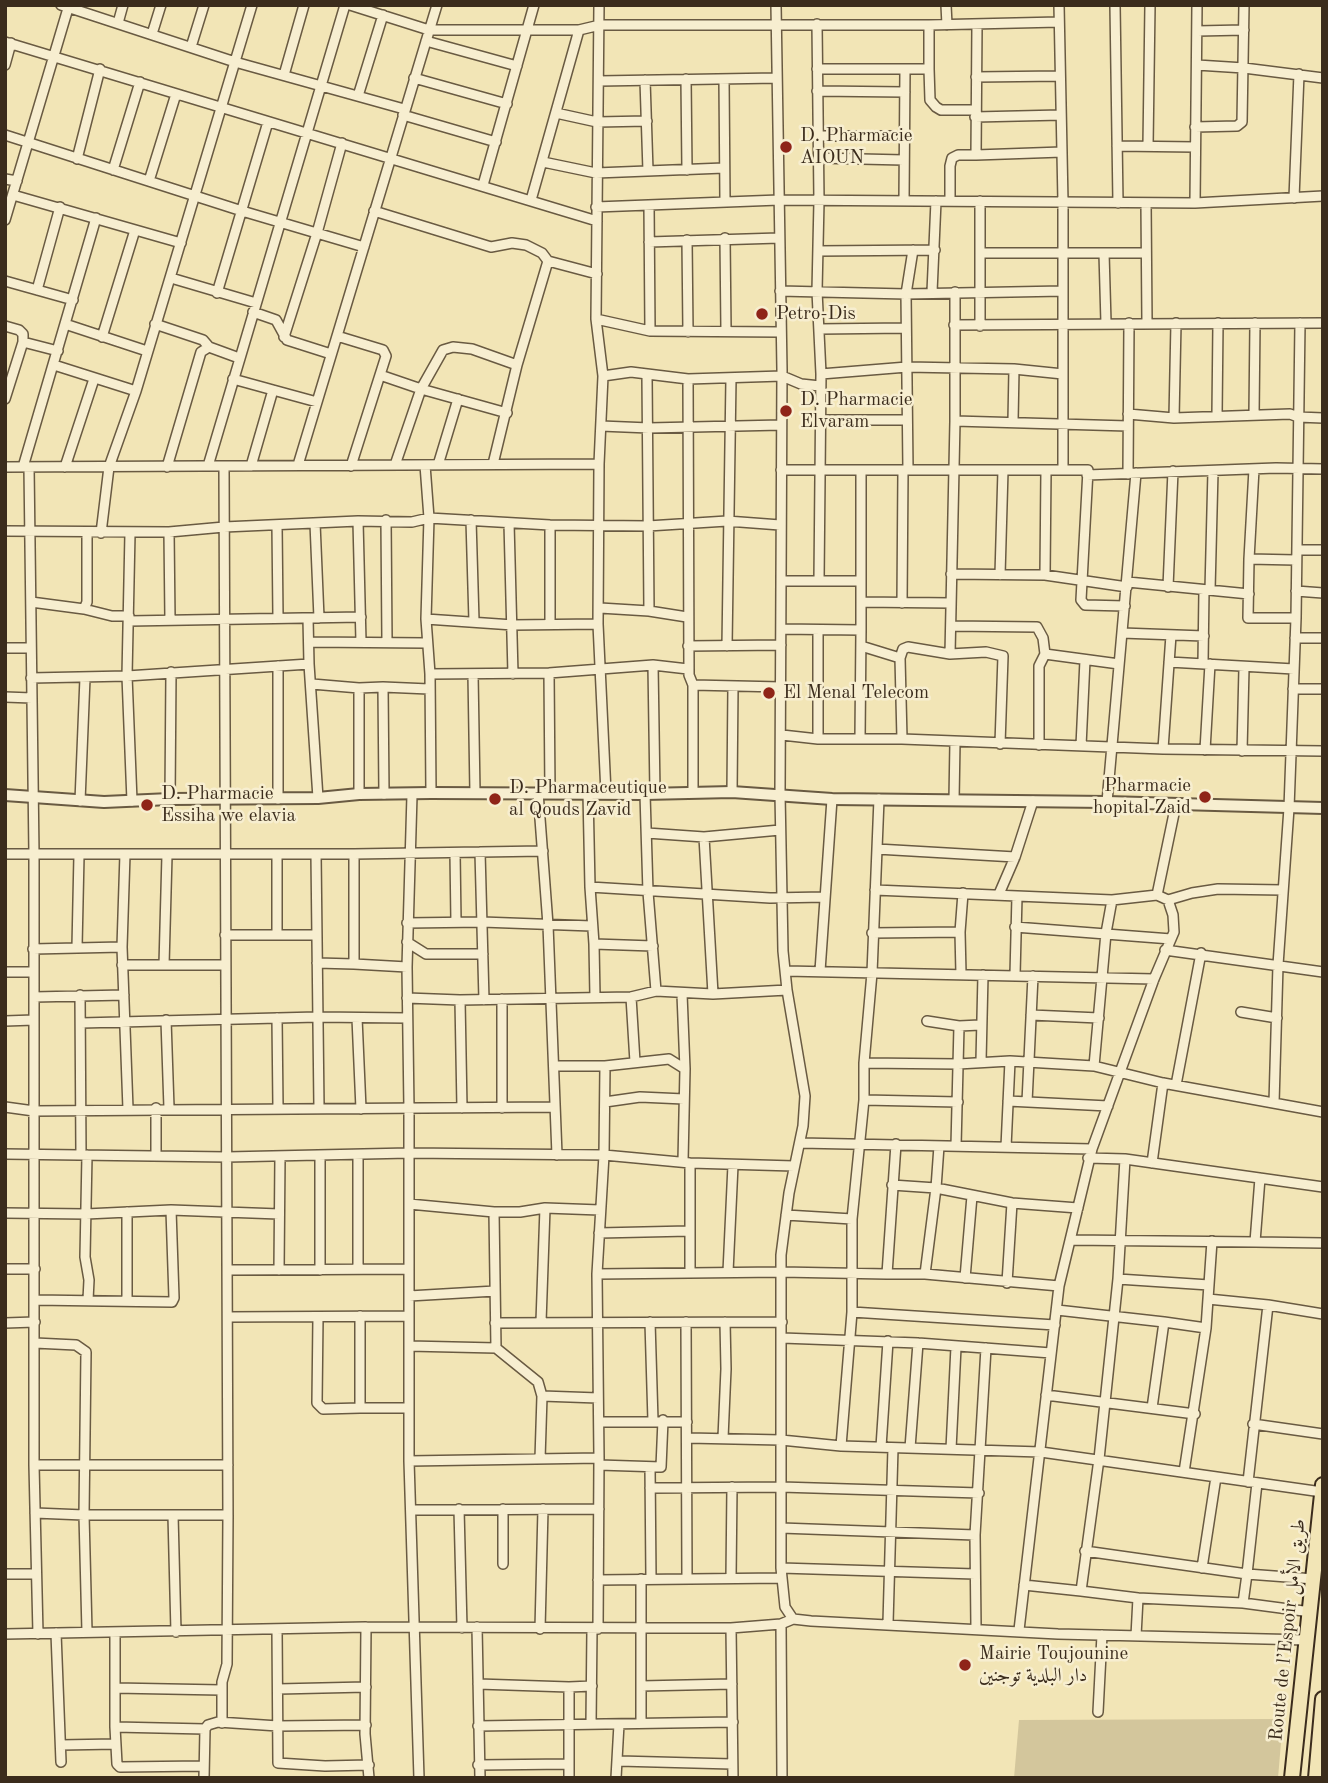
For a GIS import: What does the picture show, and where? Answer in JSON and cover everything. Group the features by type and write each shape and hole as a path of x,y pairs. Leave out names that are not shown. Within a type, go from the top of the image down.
{"highway":[{"name":"Route de l’Espoir طريق الأمل","path":"1292,1778 1323,1485"},
{"path":"1316,1778 1322,1705"}],"street":[{"path":"118,23 123,5"},
{"path":"152,34 161,5"},
{"path":"191,47 204,5"},
{"path":"102,533 108,467 136,391 252,5"},
{"path":"284,75 304,5"},
{"path":"208,466 345,5"},
{"path":"350,5 429,30 579,30 600,25 947,25 1059,22"},
{"path":"298,465 436,5"},
{"path":"599,5 596,319 603,376 598,624 606,793"},
{"path":"776,5 782,376 780,830 787,990 805,1088 800,1143 786,1214 781,1272 781,1573 785,1607 793,1619"},
{"path":"946,5 947,25"},
{"path":"1059,5 1063,202 1063,470"},
{"path":"1115,5 1118,203"},
{"path":"1148,146 1150,5"},
{"path":"1195,202 1198,5"},
{"path":"1195,127 1237,125 1242,122 1244,5"},
{"path":"5,220 54,56 66,6 236,62 358,96 496,142"},
{"path":"483,185 533,6"},
{"path":"358,96 383,15"},
{"path":"817,24 817,291 821,374 819,580"},
{"path":"976,155 977,24"},
{"path":"929,25 930,100 936,107 975,114 1061,115"},
{"path":"531,200 579,30"},
{"path":"1197,31 1244,30"},
{"path":"426,41 517,66"},
{"path":"5,65 8,42 597,221"},
{"path":"1197,65 1323,78"},
{"path":"77,159 100,69"},
{"path":"817,69 929,69"},
{"path":"904,201 905,69"},
{"path":"1294,198 1298,74"},
{"path":"976,77 1060,76"},
{"path":"414,78 507,104"},
{"path":"599,81 776,78"},
{"path":"645,79 648,171"},
{"path":"686,79 687,170"},
{"path":"724,79 725,201"},
{"path":"113,170 140,82"},
{"path":"817,91 905,92"},
{"path":"149,181 176,94"},
{"path":"556,113 597,122 647,121"},
{"path":"217,293 268,122"},
{"path":"5,135 364,247"},
{"path":"818,135 904,136"},
{"path":"284,337 342,144"},
{"path":"1117,146 1195,147"},
{"path":"950,201 950,166 952,158 958,155 1062,152"},
{"path":"818,158 904,160"},
{"path":"543,162 596,173 724,168"},
{"path":"5,179 17,181"},
{"path":"13,195 181,243"},
{"path":"597,207 779,200 1146,203 1323,197"},
{"path":"932,292 936,201"},
{"path":"980,201 980,326"},
{"path":"1146,203 1147,323"},
{"path":"649,205 650,331"},
{"path":"37,290 60,207"},
{"path":"374,211 491,247 512,243 526,245 542,253 548,261 597,274"},
{"path":"38,1634 34,1465 34,854 31,602 26,467 96,218"},
{"path":"102,337 135,230"},
{"path":"649,242 779,238"},
{"path":"725,239 726,331"},
{"path":"687,240 688,332"},
{"path":"902,603 907,420 906,294 913,250"},
{"path":"818,251 934,250"},
{"path":"980,253 1146,253"},
{"path":"1104,253 1106,323"},
{"path":"493,464 517,365 548,261"},
{"path":"171,278 255,308 276,320 287,340 331,354"},
{"path":"5,281 73,300"},
{"path":"780,291 906,294 1063,291"},
{"path":"950,654 955,421 954,292"},
{"path":"596,319 650,331 780,332"},
{"path":"1107,802 1127,585 1132,474 1128,426 1129,323"},
{"path":"1174,418 1176,323"},
{"path":"1217,415 1218,323"},
{"path":"1254,415 1255,323"},
{"path":"1274,1103 1278,965 1289,808 1296,618 1300,323"},
{"path":"954,325 1323,323"},
{"path":"65,324 146,351"},
{"path":"155,324 203,340 209,347 239,358"},
{"path":"5,326 21,331 23,342 5,399"},
{"path":"820,329 906,328"},
{"path":"337,336 383,350 386,356 351,467"},
{"path":"23,342 58,351"},
{"path":"167,467 201,352 209,347"},
{"path":"396,465 421,389 438,357 448,347 472,349 517,365"},
{"path":"54,365 136,391"},
{"path":"821,374 907,367 1014,369 1063,373"},
{"path":"1013,421 1014,369"},
{"path":"603,376 631,372 688,379 782,376 801,384 820,386"},
{"path":"380,375 507,413"},
{"path":"648,376 649,611"},
{"path":"727,646 731,378"},
{"path":"65,467 94,379"},
{"path":"233,379 317,402"},
{"path":"688,379 687,617 688,669 693,685 693,792"},
{"path":"251,466 273,390"},
{"path":"438,465 458,399"},
{"path":"1128,414 1174,418 1290,414 1323,418"},
{"path":"820,420 907,420"},
{"path":"955,421 1128,426"},
{"path":"601,426 649,428 781,425"},
{"path":"5,467 600,464"},
{"path":"425,465 429,518 426,643 430,674 431,793"},
{"path":"222,1723 221,1690 227,1664 228,1630 224,466"},
{"path":"1254,469 1247,616 1250,619 1296,618"},
{"path":"1087,475 1323,469"},
{"path":"781,470 1088,470 1081,582 1083,604 1125,606"},
{"path":"860,739 861,470"},
{"path":"1000,575 1003,470"},
{"path":"1045,575 1046,470"},
{"path":"1168,587 1173,471"},
{"path":"1205,750 1207,663 1204,636 1213,471"},
{"path":"5,531 169,532 358,521 412,522 429,518 550,525 648,526 727,521 780,525"},
{"path":"386,520 387,642"},
{"path":"471,520 474,621"},
{"path":"358,521 361,642"},
{"path":"315,523 319,618"},
{"path":"509,523 513,674"},
{"path":"277,525 278,618"},
{"path":"550,525 550,624"},
{"path":"169,532 170,620"},
{"path":"84,609 87,601 87,533"},
{"path":"130,533 127,676 132,801"},
{"path":"1249,559 1323,550"},
{"path":"951,574 1045,575 1081,582 1249,594"},
{"path":"780,581 860,581"},
{"path":"1296,592 1323,593"},
{"path":"31,602 84,609 129,619 361,617"},
{"path":"861,602 951,603"},
{"path":"600,608 687,617"},
{"path":"308,618 318,798"},
{"path":"426,619 513,625 598,624"},
{"path":"951,626 1037,627 1043,638 1045,654 1040,666 1039,745"},
{"path":"781,629 862,630"},
{"path":"818,629 818,739"},
{"path":"1122,634 1204,636"},
{"path":"1163,749 1171,635"},
{"path":"1295,638 1323,638"},
{"path":"309,642 426,643"},
{"path":"688,646 781,645"},
{"path":"861,646 900,658"},
{"path":"902,739 900,658 903,649 908,647 950,654 986,652 1003,656 1000,744"},
{"path":"5,648 30,648"},
{"path":"1045,654 1119,664"},
{"path":"1081,746 1085,660"},
{"path":"1169,662 1294,669"},
{"path":"31,678 127,676 309,664"},
{"path":"430,674 549,673 653,665 688,669"},
{"path":"653,665 647,833 648,892 656,991"},
{"path":"278,666 278,799"},
{"path":"1242,751 1244,668"},
{"path":"170,799 171,672"},
{"path":"549,673 550,793"},
{"path":"473,674 475,793"},
{"path":"80,801 85,678"},
{"path":"312,684 429,689"},
{"path":"693,685 781,687"},
{"path":"732,792 733,685"},
{"path":"383,687 384,794"},
{"path":"359,688 359,794"},
{"path":"1293,689 1323,689"},
{"path":"5,697 32,698"},
{"path":"782,734 818,739 1323,751"},
{"path":"954,742 954,800"},
{"path":"538,792 548,925 557,1155"},
{"path":"5,794 80,801 132,801 318,798 359,794 732,792 832,799 1323,808"},
{"path":"588,793 596,997"},
{"path":"412,795 407,923 409,1461 419,1778"},
{"path":"820,971 832,799"},
{"path":"841,1446 852,1312 852,1219 864,1100 864,1063 872,973 879,799"},
{"path":"999,894 1015,857 1033,801"},
{"path":"1157,895 1175,804"},
{"path":"647,833 704,837 780,830"},
{"path":"704,837 713,994"},
{"path":"877,849 1015,857"},
{"path":"5,855 542,851"},
{"path":"480,852 484,1000"},
{"path":"455,853 456,922"},
{"path":"125,854 122,965 128,1109"},
{"path":"316,854 319,1108"},
{"path":"354,854 354,964"},
{"path":"77,947 79,855"},
{"path":"164,965 167,855"},
{"path":"276,855 277,935"},
{"path":"590,887 648,892 825,897"},
{"path":"876,890 1112,900 1157,895 1168,900 1218,889 1283,890"},
{"path":"961,974 963,894"},
{"path":"1015,975 1017,896"},
{"path":"1094,1066 1106,933 1112,900"},
{"path":"1019,1630 1059,1286 1090,1153 1174,932 1168,900"},
{"path":"407,923 482,922 593,926"},
{"path":"1015,927 1171,939"},
{"path":"872,933 960,932"},
{"path":"225,935 317,935"},
{"path":"407,942 426,954 483,954"},
{"path":"594,944 653,946"},
{"path":"33,949 122,947"},
{"path":"1165,950 1323,972"},
{"path":"1175,1085 1200,953"},
{"path":"317,963 407,967"},
{"path":"122,965 225,965"},
{"path":"786,971 1154,979"},
{"path":"5,972 33,972"},
{"path":"981,1061 983,975"},
{"path":"1027,1102 1033,976"},
{"path":"407,998 484,1000 631,997 656,991 713,994 787,990"},
{"path":"682,994 690,1272"},
{"path":"80,995 88,1300"},
{"path":"34,997 124,995"},
{"path":"631,997 635,1062"},
{"path":"502,999 502,1108"},
{"path":"460,1000 462,1108"},
{"path":"1241,1012 1277,1018"},
{"path":"1031,1015 1099,1018"},
{"path":"81,1023 317,1017 407,1018"},
{"path":"276,1018 278,1108"},
{"path":"357,1018 361,1109"},
{"path":"5,1021 34,1020"},
{"path":"166,1020 169,1108"},
{"path":"927,1021 959,1026 980,1025"},
{"path":"956,1146 959,1026"},
{"path":"554,1066 606,1066 669,1059 685,1069"},
{"path":"1006,1147 1010,1061"},
{"path":"864,1063 958,1064 1028,1061 1094,1066 1163,1083 1323,1112"},
{"path":"591,1724 599,1509 597,1274 606,1066"},
{"path":"1152,1163 1163,1083"},
{"path":"605,1102 640,1097 684,1099"},
{"path":"864,1100 958,1102"},
{"path":"1008,1101 1108,1106"},
{"path":"5,1107 34,1111 554,1107"},
{"path":"156,1108 156,1156"},
{"path":"800,1143 1006,1147 1090,1153 1323,1187"},
{"path":"887,1274 896,1144"},
{"path":"925,1274 939,1146"},
{"path":"5,1154 228,1157 409,1153 604,1155 686,1162 794,1166"},
{"path":"320,1155 320,1269"},
{"path":"358,1155 358,1269"},
{"path":"279,1270 280,1156"},
{"path":"1081,1591 1099,1459 1118,1279 1125,1159"},
{"path":"728,1272 733,1164"},
{"path":"1255,1242 1260,1178"},
{"path":"892,1185 936,1188 1012,1203 1078,1208"},
{"path":"965,1278 972,1196"},
{"path":"1007,1283 1012,1203"},
{"path":"410,1204 494,1212 600,1210"},
{"path":"541,1322 545,1209"},
{"path":"5,1213 86,1214 171,1210 279,1214"},
{"path":"35,1300 168,1303 174,1298 171,1210"},
{"path":"127,1212 127,1301"},
{"path":"494,1212 496,1348"},
{"path":"786,1214 852,1219"},
{"path":"599,1233 689,1231"},
{"path":"1070,1240 1323,1243"},
{"path":"1184,1472 1195,1414 1206,1328 1212,1241"},
{"path":"5,1269 35,1269"},
{"path":"228,1270 409,1269"},
{"path":"597,1274 925,1274 1059,1286"},
{"path":"1118,1279 1209,1285"},
{"path":"409,1296 495,1291"},
{"path":"1208,1299 1323,1314"},
{"path":"1243,1603 1247,1574 1254,1424 1268,1305"},
{"path":"1057,1310 1206,1328"},
{"path":"852,1312 1055,1325"},
{"path":"359,1408 360,1316"},
{"path":"228,1317 409,1316"},
{"path":"318,1317 317,1402 323,1409 409,1408"},
{"path":"5,1323 35,1322"},
{"path":"409,1461 540,1459 661,1466 650,1322"},
{"path":"686,1322 687,1579"},
{"path":"723,1438 726,1369 724,1322"},
{"path":"495,1323 782,1322"},
{"path":"1152,1408 1164,1322"},
{"path":"782,1338 850,1339 1051,1353"},
{"path":"881,1447 888,1342"},
{"path":"35,1343 76,1345 86,1352 84,1515 87,1632"},
{"path":"910,1448 918,1343"},
{"path":"409,1346 496,1348 533,1376 542,1396 540,1459"},
{"path":"951,1449 956,1347"},
{"path":"976,1628 975,1535 986,1348"},
{"path":"1046,1395 1195,1414"},
{"path":"542,1396 598,1398"},
{"path":"599,1422 687,1422"},
{"path":"1254,1424 1323,1434"},
{"path":"688,1438 1041,1452 1322,1492"},
{"path":"888,1623 893,1448"},
{"path":"34,1465 228,1465"},
{"path":"641,1723 642,1629 650,1466"},
{"path":"1202,1568 1216,1477"},
{"path":"731,1578 732,1487"},
{"path":"650,1488 781,1487 979,1493"},
{"path":"459,1509 462,1628"},
{"path":"503,1509 503,1564"},
{"path":"540,1629 543,1509"},
{"path":"411,1510 599,1509"},
{"path":"35,1513 228,1515"},
{"path":"173,1515 176,1632"},
{"path":"781,1528 975,1535"},
{"path":"1086,1551 1247,1574 1314,1579"},
{"path":"598,1580 731,1578 781,1573 889,1570 975,1574"},
{"path":"5,1574 36,1574"},
{"path":"1024,1586 1138,1598 1243,1603 1311,1612"},
{"path":"1136,1636 1138,1598"},
{"path":"5,1634 366,1627 731,1628 780,1624 793,1619 1102,1635 1307,1640"},
{"path":"780,1624 782,1778"},
{"path":"366,1627 369,1778"},
{"path":"477,1628 480,1778"},
{"path":"731,1628 733,1778"},
{"path":"277,1629 277,1761 280,1764 325,1766 369,1765"},
{"path":"115,1632 115,1744 120,1767 204,1766"},
{"path":"56,1633 61,1762"},
{"path":"1098,1712 1102,1635"},
{"path":"478,1684 592,1686"},
{"path":"641,1686 732,1684"},
{"path":"278,1689 366,1687"},
{"path":"569,1687 569,1778"},
{"path":"115,1688 221,1690"},
{"path":"115,1727 205,1729 213,1723 278,1726 366,1725"},
{"path":"478,1726 733,1723"},
{"path":"616,1778 619,1724"},
{"path":"204,1778 205,1729"},
{"path":"61,1745 115,1744"},
{"path":"619,1761 732,1763"},
{"path":"478,1765 569,1764"}],"shaded area":[{"path":"1283,1719 1278,1778 1014,1778 1019,1720"}],"place":[{"name":"D. Pharmacie AIOUN","path":"786,147"},
{"name":"Petro-Dis","path":"762,314"},
{"name":"D. Pharmacie Elvaram","path":"786,411"},
{"name":"El Menal Telecom","path":"769,693"},
{"name":"Pharmacie hopital Zaid","path":"1205,797"},
{"name":"D. Pharmaceutique al Qouds Zavid","path":"495,799"},
{"name":"D. Pharmacie Essiha we elavia","path":"147,805"},
{"name":"Mairie Toujounine دار البلدية توجنين","path":"965,1665"}]}
